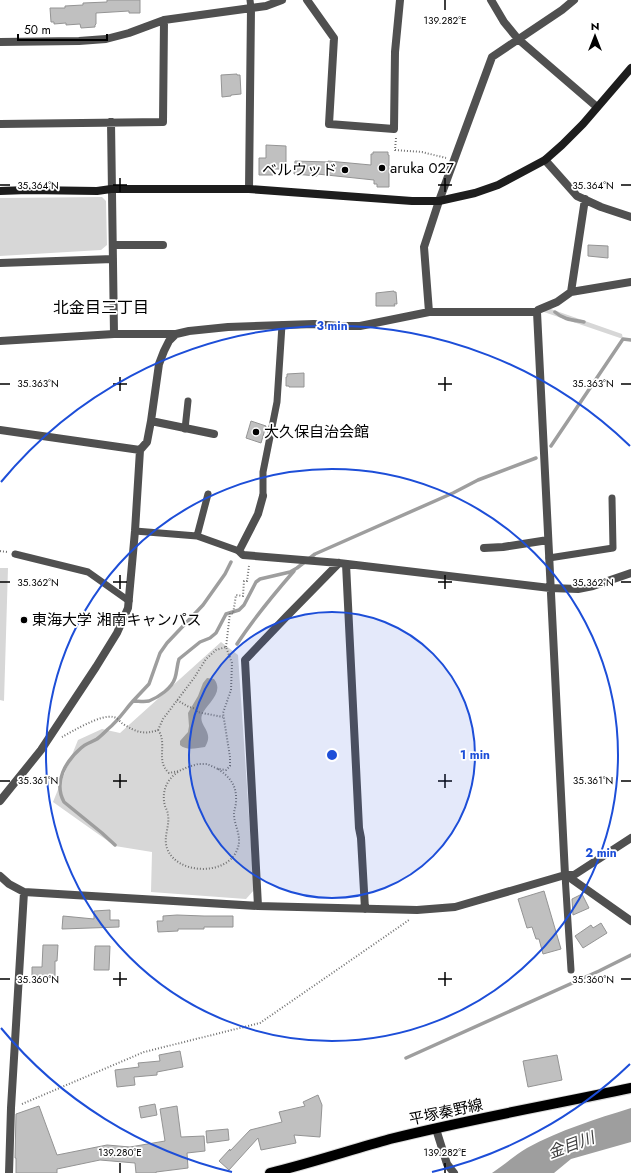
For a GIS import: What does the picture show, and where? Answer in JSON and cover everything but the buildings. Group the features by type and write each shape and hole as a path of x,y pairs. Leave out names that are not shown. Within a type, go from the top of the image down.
{"main road":[{"name":"平塚秦野線","path":"270,1173 304,1165 389,1140 631,1088"}],"street":[{"path":"0,42 79,41 106,39 129,33 164,20 250,4 266,6 282,0"},
{"path":"307,0 334,38 328,124 394,129 395,52 400,0"},
{"path":"491,0 504,22 518,39 597,107"},
{"path":"429,312 424,247 439,201 492,57 562,10 574,0"},
{"path":"249,189 250,4"},
{"path":"0,124 163,122 164,20"},
{"path":"0,191 249,189 412,201 439,201 475,193 498,185 545,160 578,129 631,68"},
{"path":"111,122 114,334"},
{"path":"545,160 577,196 600,207 631,217"},
{"path":"571,292 585,199"},
{"path":"113,245 163,245"},
{"path":"0,263 113,259"},
{"path":"0,340 114,334 176,334 189,331 228,327 314,324 360,326 429,312 537,312 538,310 557,302 571,292 631,282"},
{"path":"537,312 565,875"},
{"path":"0,801 41,750 117,633 128,608 140,450 147,442 152,421 159,364 169,342 176,334"},
{"path":"152,421 214,434"},
{"path":"0,430 140,450"},
{"path":"263,496 258,514 239,551 243,555 342,564 550,588 578,589 631,573"},
{"path":"484,548 503,547 548,540"},
{"path":"258,906 245,660 287,616 342,564"},
{"path":"342,564 365,909"},
{"path":"0,876 9,884 24,892 258,906 417,910 455,907 565,875 574,875 631,838"},
{"path":"565,875 631,921"},
{"path":"9,1173 11,1108 24,892"},
{"path":"436,1129 447,1164 454,1173"}],"lane":[{"path":"263,496 263,472 278,402 282,325"},
{"path":"185,429 188,401"},
{"path":"197,536 208,494"},
{"path":"550,558 613,548 612,498"},
{"path":"135,531 197,536 239,551"},
{"path":"15,554 88,572 128,601"},
{"path":"565,875 571,970"}],"path":[{"path":"396,138 395,150 422,152 454,160"},
{"path":"218,769 226,770 230,766 224,713 231,690 232,663 226,647 230,613 233,614 236,595 242,596 244,581 247,581 249,566 254,566 255,556"},
{"path":"179,771 169,773 165,769 162,759 161,736 158,730 162,719 194,678 206,659 216,650 226,647"},
{"path":"177,700 189,708 198,709 197,712 224,717"},
{"path":"83,725 105,717 114,717 136,731 143,733 158,730"},
{"path":"198,764 207,764 228,776 234,786 236,803 234,814 239,839 238,850 228,862 208,869 198,869 185,867 170,855 165,840 168,814 164,797 165,786 172,776 179,771 198,764"},
{"path":"11,1108 144,1052 260,1023 408,921 417,910"}],"shaded area":[{"path":"102,197 106,201 107,245 101,250 0,256 0,198"},
{"path":"545,307 622,334 623,339 538,310"},
{"path":"0,568 8,568 4,701 0,700"},
{"path":"221,642 238,655 254,890 246,899 151,892 152,852 115,846 53,802 78,740 102,729 120,733"}],"water":[{"path":"207,678 214,679 217,684 216,694 204,711 201,719 207,733 208,741 205,747 192,749 182,747 180,745 180,741 188,732 188,713"},
{"name":"金目川","path":"631,1108 631,1142 571,1159 554,1173 492,1173 523,1151 552,1136 578,1125"}],"waterway":[{"path":"555,312 565,318 584,322"},
{"path":"551,446 623,339 631,340"},
{"path":"115,845 64,802 60,787 63,772 66,766 70,759 81,748 97,739 112,726 133,701 149,701 161,695 168,689 175,678 179,659 200,642 210,638 216,633 226,614 239,610 244,605 256,582 260,579 290,572 315,554 453,493 478,480 536,458"},
{"path":"133,701 149,684 160,653 167,643 203,605 225,574 231,562"},
{"path":"237,644 264,606 294,571"},
{"path":"406,1058 599,971 631,955"}],"place":[{"name":"aruka 027","path":"382,168"},
{"name":"ベルウッド","path":"345,170"},
{"name":"大久保自治会館","path":"256,432"},
{"name":"東海大学 湘南キャンパス","path":"24,620"}],"district":[{"name":"北金目三丁目","path":"101,307"}]}
